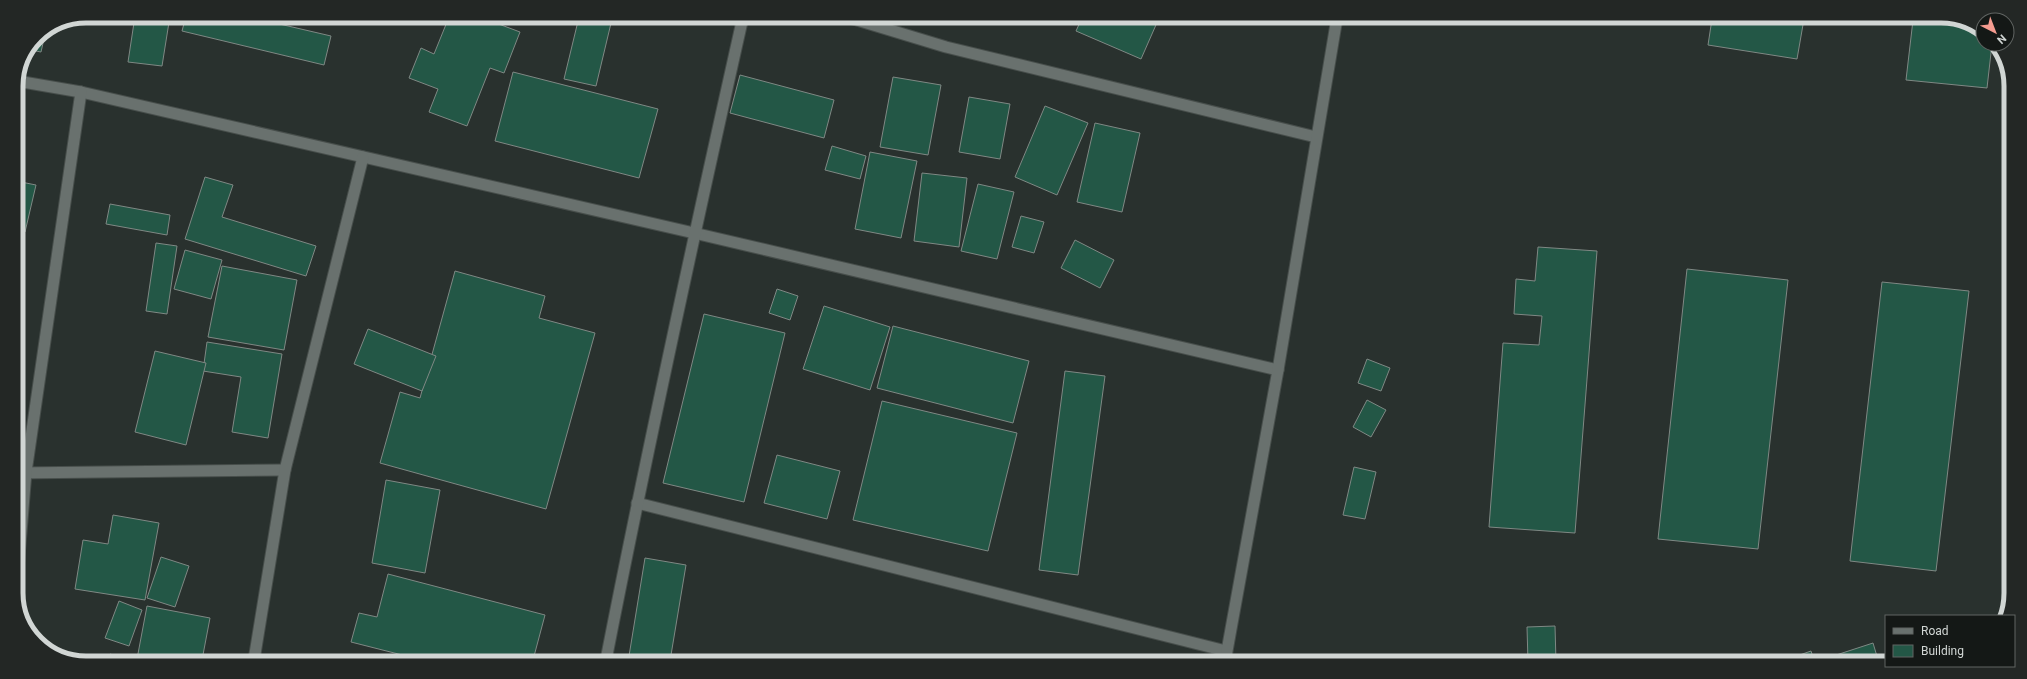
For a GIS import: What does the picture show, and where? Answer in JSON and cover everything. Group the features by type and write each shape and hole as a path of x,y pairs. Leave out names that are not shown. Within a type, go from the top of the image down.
{"street":[{"path":"607,656 637,503 694,233 742,23"},
{"path":"864,23 946,47 1316,137"},
{"path":"637,503 1226,656 1278,370 1336,23"},
{"path":"23,81 81,92 694,233 1278,370"},
{"path":"23,459 81,92"},
{"path":"255,656 285,470 363,157"},
{"path":"23,472 285,470"}],"building":[{"path":"134,23 169,23 162,66 128,62"},
{"path":"184,23 275,23 331,36 324,65 182,31"},
{"path":"447,23 496,23 520,32 504,73 490,68 467,126 429,112 438,89 409,78 421,48 434,54"},
{"path":"578,23 611,23 596,86 564,79"},
{"path":"1080,23 1157,23 1141,59 1076,31"},
{"path":"1711,23 1803,23 1797,59 1708,45"},
{"path":"1913,23 1953,24 1961,26 1975,33 1975,52 1991,52 1987,88 1906,80"},
{"path":"44,41 41,52 34,51"},
{"path":"513,72 658,109 639,178 495,141"},
{"path":"740,75 834,100 824,138 730,113"},
{"path":"893,77 941,85 928,155 880,147"},
{"path":"969,97 1010,104 1000,159 959,152"},
{"path":"1045,106 1088,123 1057,195 1015,177"},
{"path":"1095,123 1140,133 1122,212 1077,202"},
{"path":"832,146 866,156 860,179 825,170"},
{"path":"870,152 917,161 901,238 855,229"},
{"path":"922,173 967,178 959,247 914,241"},
{"path":"205,177 233,185 222,217 316,246 306,276 185,239"},
{"path":"23,182 36,185 25,232 23,232"},
{"path":"978,184 1014,192 997,259 961,251"},
{"path":"110,204 170,215 167,235 106,224"},
{"path":"1021,216 1044,222 1034,253 1012,247"},
{"path":"1075,240 1114,260 1100,288 1061,268"},
{"path":"156,243 177,246 167,314 146,311"},
{"path":"1538,247 1597,251 1575,533 1489,527 1503,343 1539,345 1542,316 1514,314 1516,279 1535,281"},
{"path":"185,250 222,260 211,299 174,289"},
{"path":"222,266 297,280 284,350 208,337"},
{"path":"1687,269 1788,280 1758,549 1658,539"},
{"path":"455,271 545,296 539,318 595,333 546,509 380,463 400,392 420,398"},
{"path":"1882,282 1969,291 1936,571 1850,561"},
{"path":"777,289 798,296 790,320 769,313"},
{"path":"824,306 890,327 870,390 803,369"},
{"path":"704,314 785,333 744,502 663,483"},
{"path":"893,326 1029,361 1013,423 877,388"},
{"path":"368,329 436,356 422,391 354,364"},
{"path":"207,342 282,354 268,438 232,432 241,377 203,371"},
{"path":"155,351 206,363 186,445 135,432"},
{"path":"1367,359 1390,368 1381,391 1358,383"},
{"path":"1065,371 1105,376 1078,575 1039,570"},
{"path":"1367,400 1386,410 1371,437 1353,427"},
{"path":"882,401 1017,433 988,551 853,520"},
{"path":"777,455 840,471 827,519 764,503"},
{"path":"1354,467 1376,472 1365,519 1343,515"},
{"path":"386,480 440,490 425,573 372,563"},
{"path":"113,515 159,523 145,600 75,589 83,540 108,544"},
{"path":"161,557 189,566 175,607 147,598"},
{"path":"645,558 686,565 671,656 629,656"},
{"path":"388,574 545,615 534,656 406,656 351,642 359,613 377,617"},
{"path":"119,601 142,610 129,646 105,638"},
{"path":"147,606 210,618 203,656 138,656"},
{"path":"1555,626 1556,656 1528,656 1527,627"},
{"path":"1873,643 1877,656 1833,656"},
{"path":"1811,651 1813,656 1797,656"}]}
